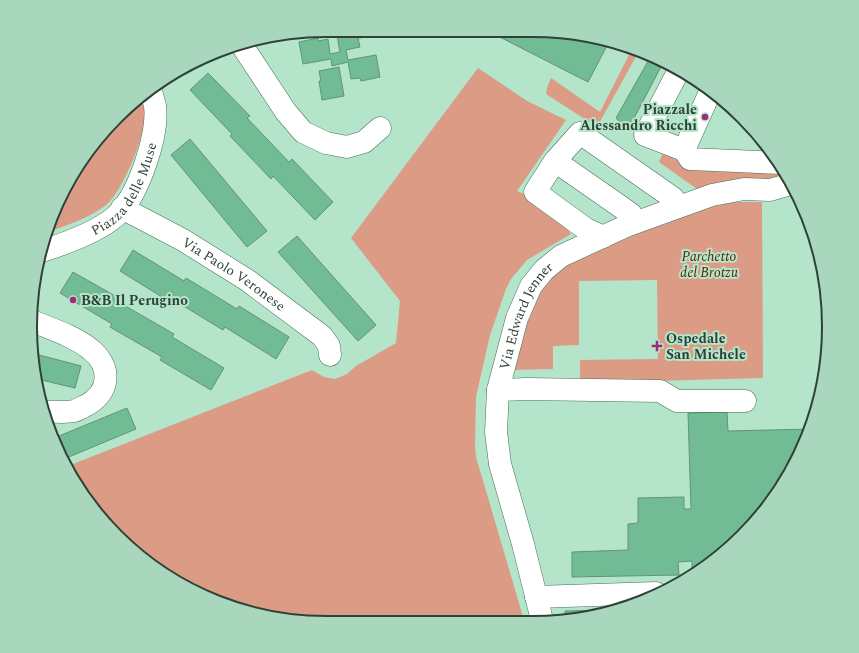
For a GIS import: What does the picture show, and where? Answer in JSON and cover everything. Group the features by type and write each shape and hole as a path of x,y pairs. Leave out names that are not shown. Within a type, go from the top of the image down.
{"street":[{"path":"244,49 286,112 303,132 326,143 347,147 364,142 380,128"},
{"path":"676,76 645,135 684,150 690,159 771,163"},
{"name":"Piazza delle Muse","path":"48,249 90,232 116,216 131,197 152,142 155,124 155,105 152,95"},
{"path":"684,150 708,96"},
{"path":"603,237 586,229 535,192 555,161 580,133 673,198 678,207"},
{"path":"555,161 631,214 636,222"},
{"name":"Via Edward Jenner","path":"541,616 500,464 496,432 498,390 518,318 531,286 544,270 560,256 636,222 712,196 744,189 770,190 785,186"},
{"name":"Via Paolo Veronese","path":"122,208 183,240 247,280 322,336 329,346 330,355"},
{"path":"37,323 71,338 91,349 102,363 106,375 104,390 91,403 75,411 50,412"},
{"path":"498,390 660,391 678,401 745,401"},
{"path":"536,597 642,594"}],"green space":[{"path":"630,54 636,56 597,127 546,94 551,78 600,112"},
{"path":"478,68 527,101 566,120 517,191 534,199 547,208 571,234 527,260 511,279 490,335 476,397 476,457 523,616 326,616 289,614 233,601 198,586 150,556 122,531 97,503 72,464 312,370 324,377 335,379 347,374 356,366 396,343 400,301 351,238"},
{"path":"142,103 145,116 144,126 132,164 126,176 113,198 106,205 93,214 53,230 67,198 97,150 122,122"},
{"path":"663,153 688,166 776,171 782,181 726,181 697,189 659,162"},
{"name":"Parchetto del Brotzu","path":"735,202 762,202 763,378 580,383 580,360 658,359 657,280 579,281 579,345 553,346 553,369 514,370 514,358 538,290 566,265 648,229 708,207"}],"building":[{"path":"337,37 361,37 358,38 360,47 346,50 348,60 376,55 380,77 361,81 360,78 351,79 348,62 332,66 331,59 303,64 299,42 318,38 318,41 328,39 330,54 340,52"},
{"path":"500,37 570,39 606,47 588,82"},
{"path":"648,61 661,67 631,124 622,124 616,118"},
{"path":"339,67 344,96 322,100 319,71"},
{"path":"208,73 250,116 247,118 289,162 292,159 333,202 315,220 273,176 271,179 230,136 232,134 190,90"},
{"path":"190,139 267,231 247,247 171,155"},
{"path":"297,236 376,325 358,341 278,252"},
{"path":"133,250 184,281 186,278 237,309 239,306 289,337 276,359 225,327 223,330 172,299 170,302 120,271"},
{"path":"73,272 124,301 122,304 174,334 172,337 224,368 211,390 160,360 162,357 110,327 112,324 60,293"},
{"path":"39,355 81,366 75,388 42,380"},
{"path":"127,408 136,429 68,457 59,436"},
{"path":"727,412 728,431 803,429 792,455 762,503 723,544 693,567 692,561 678,562 679,575 572,577 572,552 628,550 628,524 638,523 638,498 684,497 684,509 691,509 688,413"},
{"path":"565,611 586,611 565,614"}],"place":[{"name":"Piazzale Alessandro Ricchi","path":"705,117"},
{"name":"B&B Il Perugino","path":"73,300"},
{"name":"Ospedale San Michele","path":"657,346"}]}
